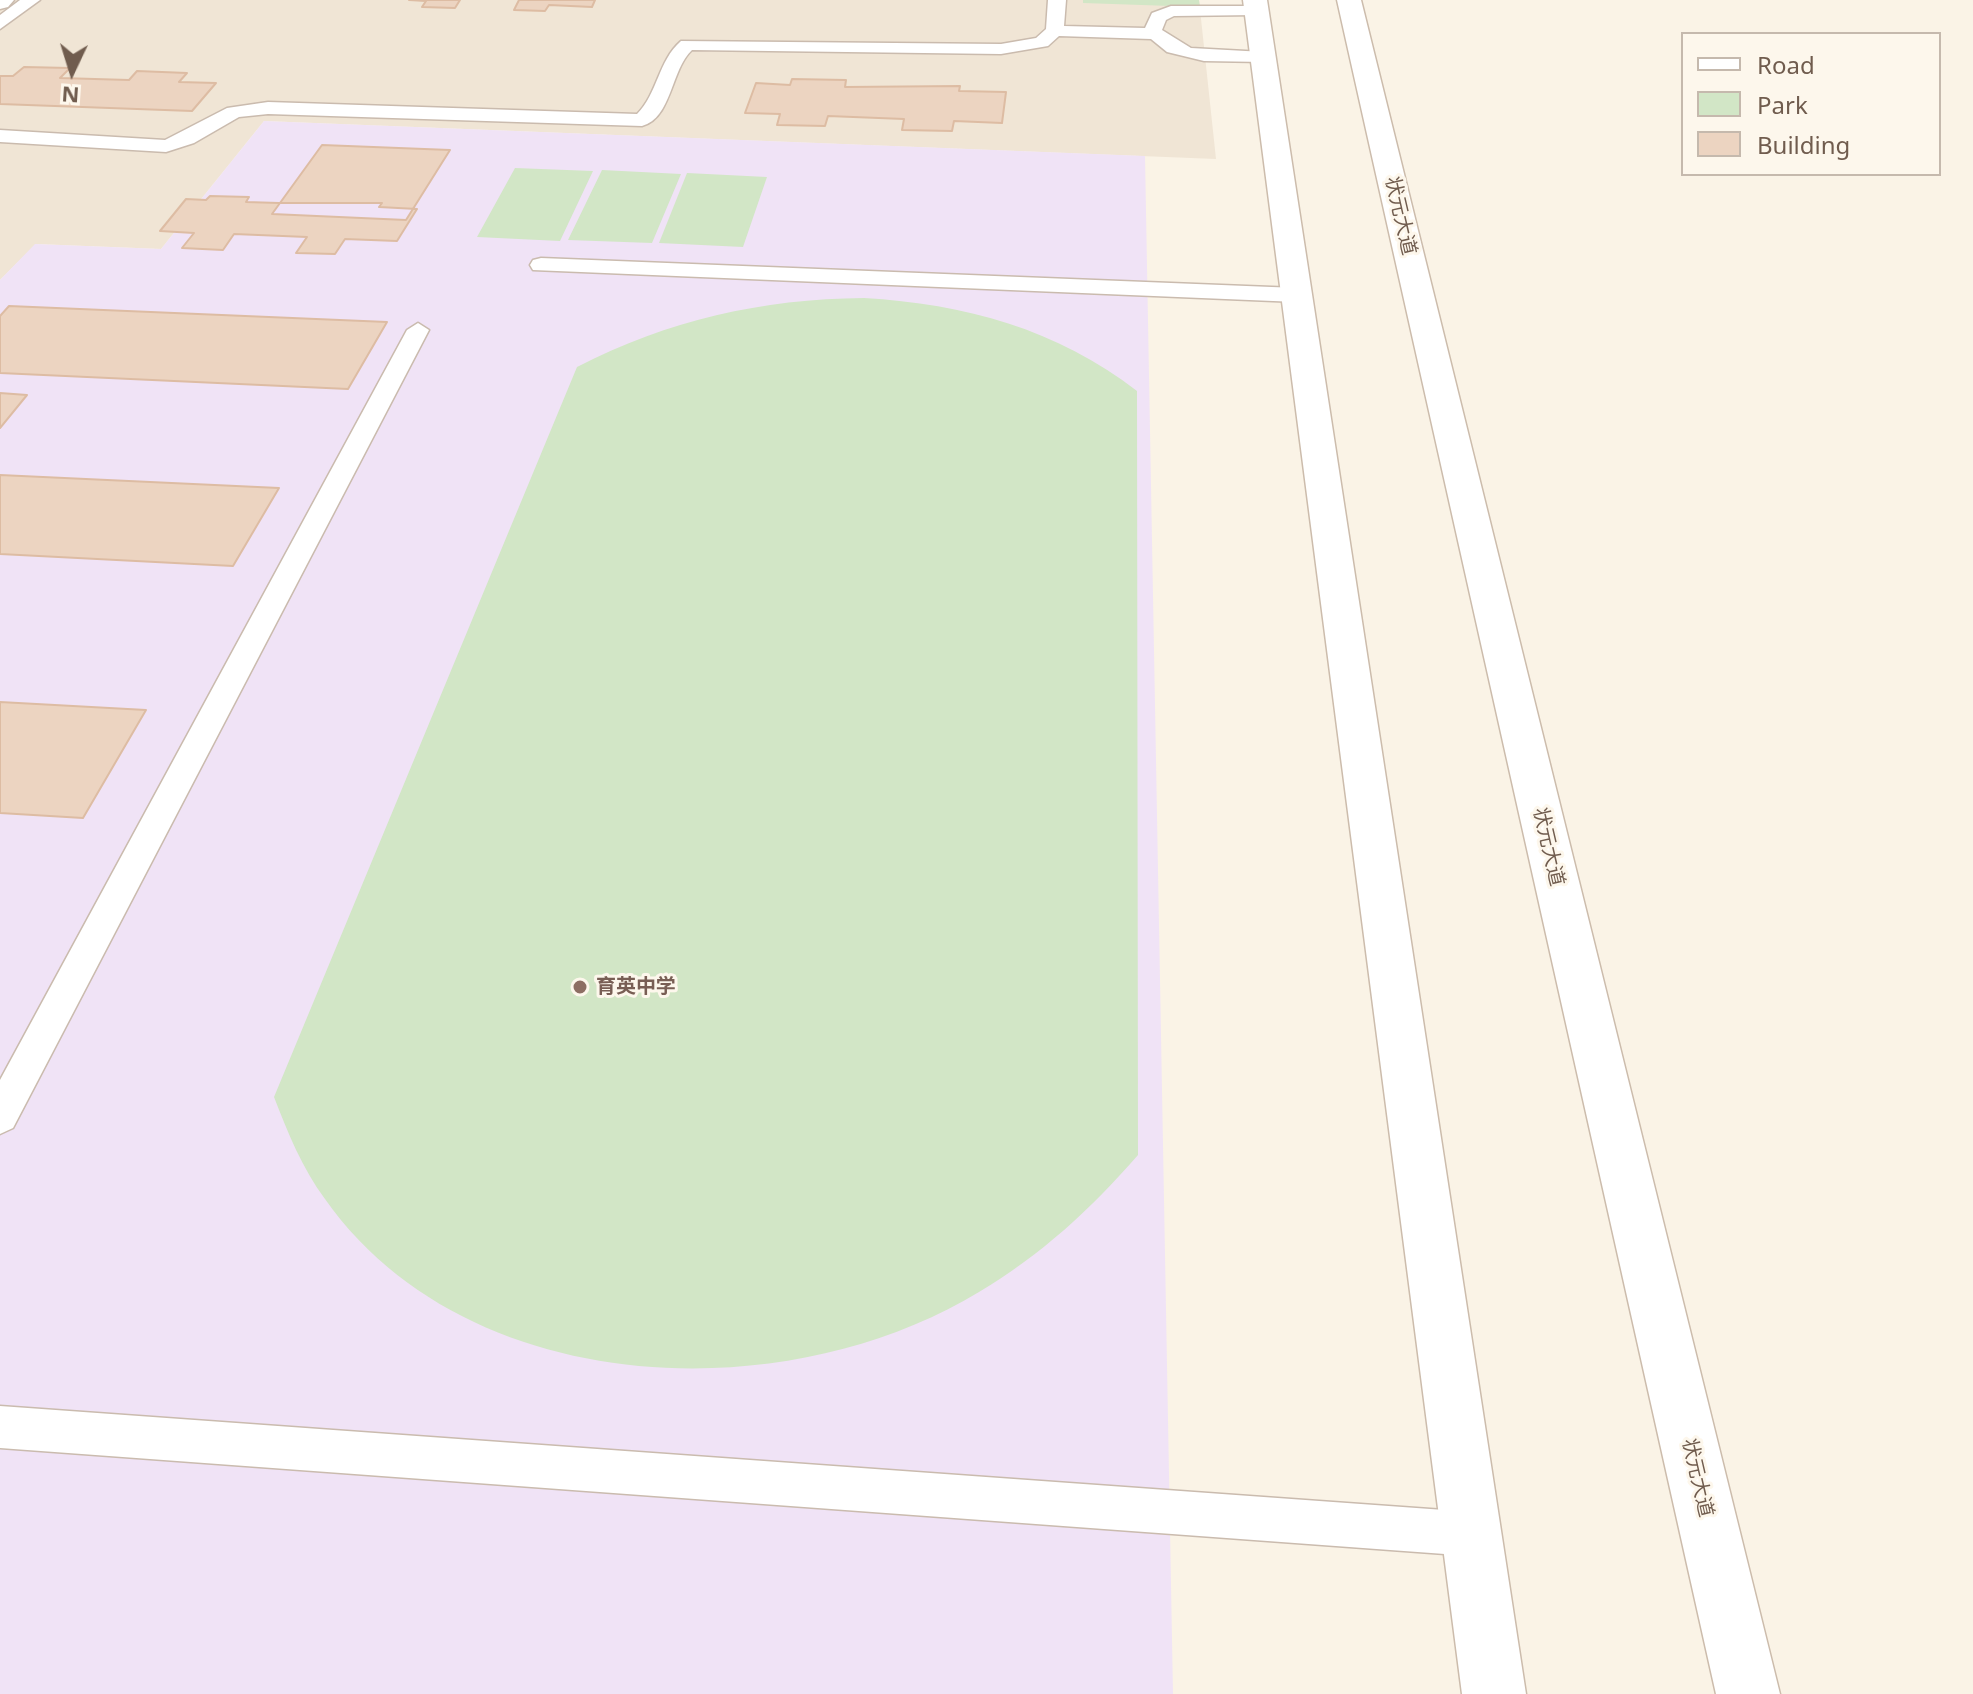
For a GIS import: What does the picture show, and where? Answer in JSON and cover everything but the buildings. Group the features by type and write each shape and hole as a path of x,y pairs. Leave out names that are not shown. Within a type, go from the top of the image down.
{"main road":[{"name":"状元大道","path":"1349,0 1748,1694"},
{"path":"1256,5 1494,1694"}],"lane":[{"path":"0,24 31,0"},
{"path":"1055,31 1057,0"},
{"path":"1256,5 1171,11 1153,24 1158,40 1186,52 1264,57"},
{"path":"0,136 166,146 187,139 234,112 268,108 642,120 652,112 677,52 687,45 1001,49 1042,42 1055,31 1155,34"},
{"path":"541,265 1297,295"},
{"path":"0,1116 418,330"},
{"path":"0,1427 1472,1534"}],"shaded area":[{"path":"0,0 1199,0 1216,159 264,121 161,249 36,244 0,280"},
{"name":"育英中学","path":"264,121 1145,156 1173,1694 0,1694 0,280 35,244 161,249"}],"green space":[{"path":"1083,0 1199,0 1200,7 1083,3"},
{"path":"515,168 593,171 560,241 477,237"},
{"path":"602,170 681,174 652,243 568,240"},
{"path":"687,173 767,177 743,247 659,243"},
{"path":"864,298 938,306 1008,324 1075,351 1137,391 1138,1155 1083,1212 1023,1263 979,1292 900,1330 814,1356 723,1368 631,1365 542,1348 459,1315 386,1265 325,1199 309,1175 274,1097 577,367 646,337 716,315 789,303"}],"place":[{"name":"育英中学","path":"580,987"}]}
